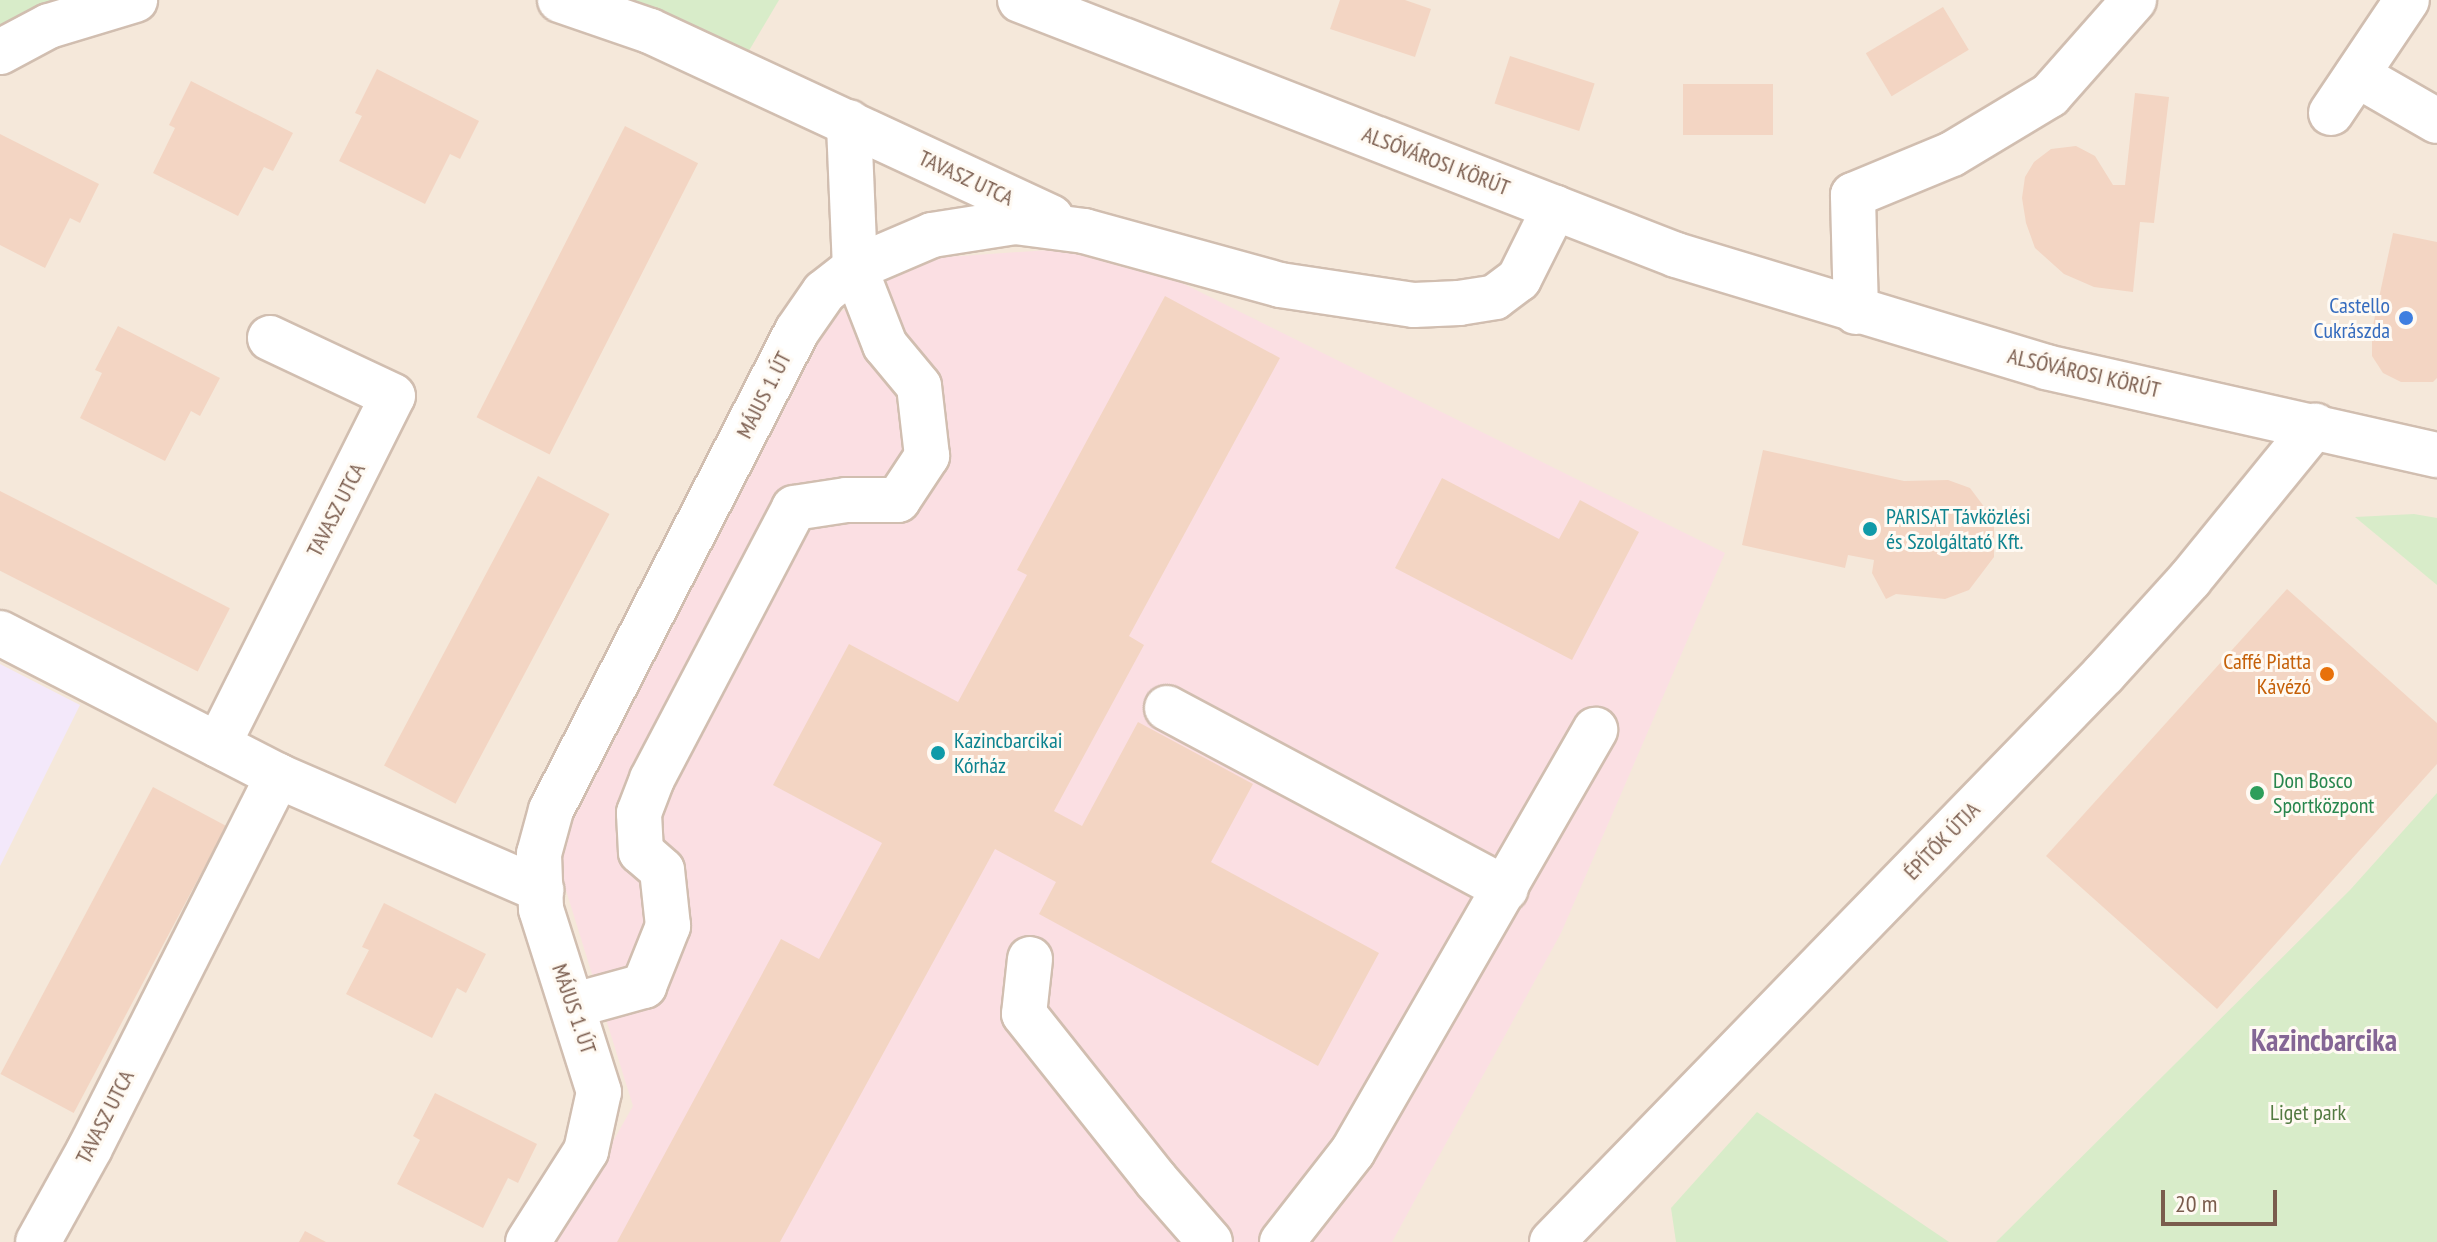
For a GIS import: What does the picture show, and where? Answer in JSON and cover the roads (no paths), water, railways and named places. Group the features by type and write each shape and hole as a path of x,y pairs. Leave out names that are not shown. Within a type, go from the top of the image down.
{"street":[{"path":"0,52 49,26 135,0"},
{"name":"TAVASZ UTCA","path":"560,0 650,31 1084,231"},
{"name":"ALSÓVÁROSI KÖRÚT","path":"1020,0 1676,255 1856,312 2046,367 2437,455"},
{"path":"1856,312 1853,195 1952,154 2050,95 2134,0"},
{"path":"2331,113 2407,0"},
{"path":"2357,75 2437,121"},
{"path":"575,1005 644,986 668,926 662,870 641,852 639,813 652,779 794,508 846,500 898,500 927,456 919,386 885,345 855,268 849,122"},
{"name":"MÁJUS 1. ÚT","path":"528,1242 586,1151 599,1092 575,1005 552,948 541,909 539,854 551,810 797,331 824,292 855,268 932,235 967,227 1015,222 1084,231 1280,285 1414,305 1459,303 1495,297 1519,279 1555,207"},
{"name":"TAVASZ UTCA","path":"218,745 393,396 270,338"},
{"name":"ÉPÍTŐK ÚTJA","path":"1552,1242 2104,674 2190,579 2315,426"},
{"path":"0,633 278,776 541,890"},
{"path":"1167,708 1506,889"},
{"path":"1282,1242 1353,1151 1595,730"},
{"name":"TAVASZ UTCA","path":"38,1242 90,1148 278,776"},
{"path":"1030,959 1024,1014 1156,1180 1210,1242"}],"place":[{"name":"Castello Cukrászda","path":"2406,318"},
{"name":"PARISAT Távközlési és Szolgáltató Kft.","path":"1870,529"},
{"name":"Caffé Piatta Kávézó","path":"2327,674"},
{"name":"Kazincbarcikai Kórház","path":"938,753"},
{"name":"Don Bosco Sportközpont","path":"2257,793"}],"district":[{"name":"Kazincbarcika","path":"2324,1040"}],"park label":[{"name":"Liget park","path":"2308,1113"}]}
